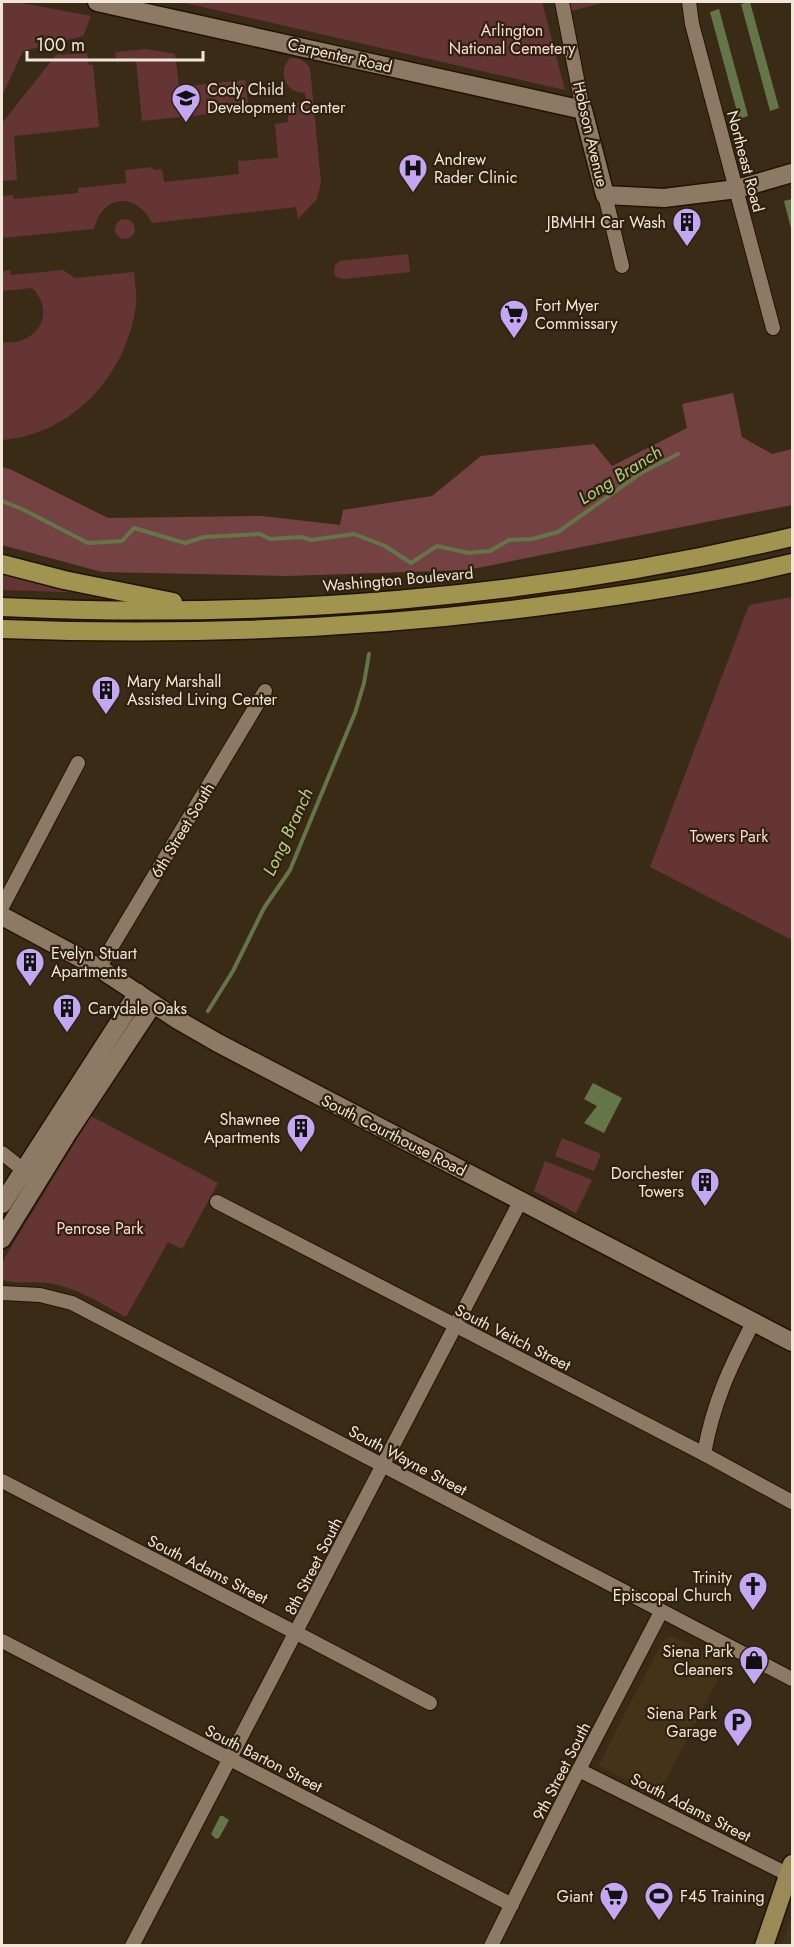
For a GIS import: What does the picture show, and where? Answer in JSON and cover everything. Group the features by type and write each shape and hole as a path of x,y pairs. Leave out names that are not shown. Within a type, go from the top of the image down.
{"highway":[{"name":"Washington Boulevard","path":"2,606 107,610 204,609 373,601 500,589 626,571 733,551 792,537"},
{"path":"666,588 792,563"},
{"path":"2,564 64,580 204,609"},
{"path":"2,628 172,632 343,626 469,615 666,588 752,581 792,574"}],"main road":[{"path":"764,1946 791,1869"}],"street":[{"name":"Carpenter Road","path":"97,2 583,110"},
{"name":"Hobson Avenue","path":"562,2 583,110 622,266"},
{"name":"Northeast Road","path":"689,2 692,24 773,328"},
{"path":"605,195 664,198 737,189 792,173"},
{"name":"6th Street South","path":"99,968 265,691"},
{"path":"2,907 78,763"},
{"name":"South Courthouse Road","path":"2,916 99,968 153,1004 228,1048 792,1342"},
{"path":"2,1204 138,993"},
{"path":"2,1239 67,1134 153,1004"},
{"path":"2,1153 38,1181"},
{"name":"8th Street South","path":"132,1946 521,1200"},
{"name":"South Veitch Street","path":"217,1202 704,1454 792,1502"},
{"name":"South Wayne Street","path":"2,1293 40,1294 72,1303 792,1679"},
{"path":"704,1454 709,1424 726,1375 754,1322"},
{"name":"South Adams Street","path":"2,1481 430,1703"},
{"name":"9th Street South","path":"491,1946 661,1612"},
{"name":"South Barton Street","path":"2,1641 512,1905"},
{"name":"South Adams Street","path":"579,1770 791,1869"}],"shaded area":[{"path":"750,2 779,108 770,111 741,4"},
{"path":"719,9 748,116 739,119 710,12"},
{"path":"792,199 792,232 784,201"},
{"path":"733,393 742,437 772,454 792,449 792,505 467,570 287,576 102,572 2,545 2,467 108,518 262,516 340,525 343,510 432,496 481,456 594,444 612,466 687,428 682,404"},
{"path":"593,1083 622,1098 604,1133 584,1123 597,1106 584,1099"},
{"path":"673,1636 726,1663 657,1798 599,1765 663,1641"},
{"path":"220,1816 229,1820 219,1838 216,1839 211,1834"},
{"path":"792,1916 792,1945 782,1945"}],"green space":[{"path":"2,2 17,2 91,16 83,36 23,51 2,96"},
{"name":"Arlington National Cemetery","path":"181,2 542,2 565,90"},
{"path":"568,2 607,2 571,11"},
{"path":"146,49 175,54 179,87 245,80 249,110 142,121 136,61 117,62 115,52"},
{"path":"87,53 89,65 93,65 99,127 14,136 17,180 2,181 3,122 56,55"},
{"path":"290,58 302,60 310,68 321,182 317,199 298,219 296,207 152,223 137,206 120,201 104,209 94,229 2,238 2,196 13,195 14,199 78,193 78,188 126,183 125,170 153,167 153,170 162,169 164,182 239,174 238,161 278,158 275,124 288,122 291,107 306,101 305,93 292,90 285,81 284,69"},
{"path":"125,219 132,222 135,229 132,236 125,239 118,236 115,229 118,222"},
{"path":"408,254 410,272 344,279 334,274 335,265 340,261"},
{"path":"10,270 11,275 63,270 75,278 134,272 136,300 131,330 122,354 109,376 92,396 73,413 51,426 28,436 2,440 2,342 14,342 33,334 43,318 40,298 32,288 2,291 2,271"},
{"path":"2,568 93,593 2,590"},
{"name":"Towers Park","path":"792,597 792,940 650,867 749,605"},
{"name":"Penrose Park","path":"91,1116 218,1183 182,1249 168,1242 126,1317 69,1288 42,1282 2,1280 2,1262"},
{"path":"562,1138 601,1154 594,1171 555,1156"},
{"path":"545,1161 592,1180 576,1213 534,1191"}],"waterway":[{"path":"2,501 88,543 122,541 134,528 185,543 204,537 260,534 270,539 301,537 311,540 354,534 385,546 411,563 437,546 469,553 490,551 509,540 532,539 558,532 641,473 678,454"},
{"name":"Long Branch","path":"208,1011 233,971 264,908 290,870 355,713 364,683 369,654"}],"place":[{"name":"Cody Child Development Center","path":"186,124"},
{"name":"Andrew Rader Clinic","path":"413,194"},
{"name":"JBMHH Car Wash","path":"687,248"},
{"name":"Fort Myer Commissary","path":"514,340"},
{"name":"Mary Marshall Assisted Living Center","path":"106,716"},
{"name":"Evelyn Stuart Apartments","path":"30,988"},
{"name":"Carydale Oaks","path":"67,1034"},
{"name":"Shawnee Apartments","path":"301,1154"},
{"name":"Dorchester Towers","path":"705,1208"},
{"name":"Trinity Episcopal Church","path":"753,1612"},
{"name":"Siena Park Cleaners","path":"754,1686"},
{"name":"Siena Park Garage","path":"738,1748"},
{"name":"Giant","path":"614,1922"},
{"name":"F45 Training","path":"659,1922"}]}
